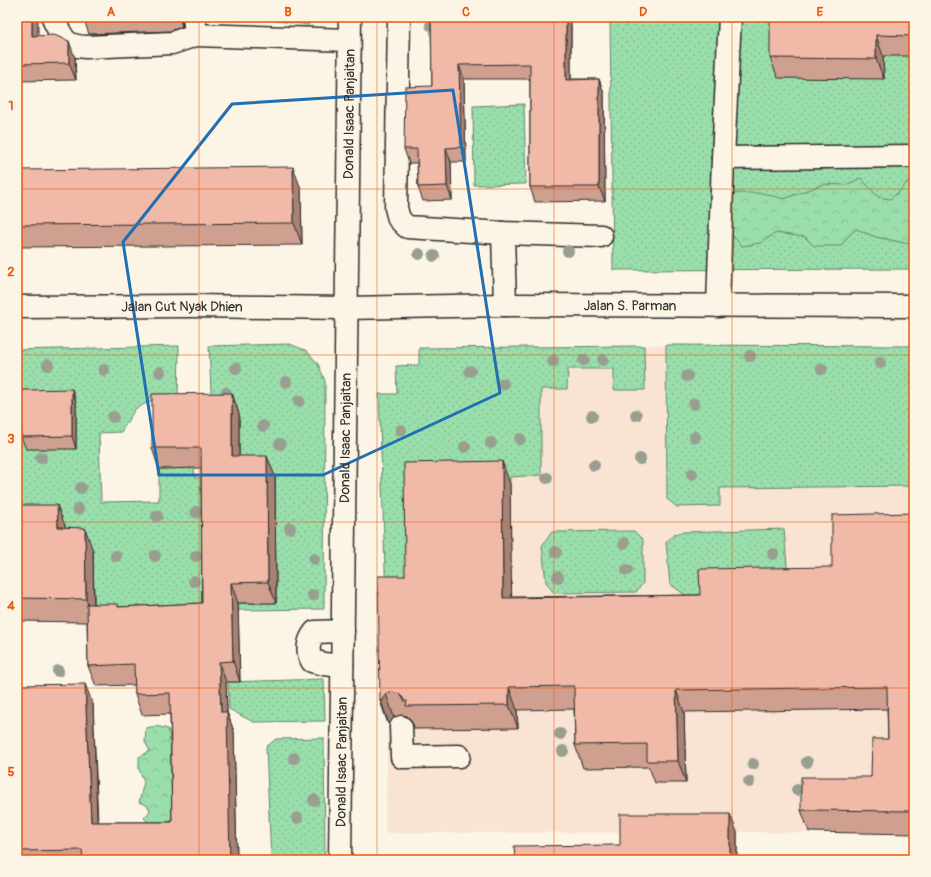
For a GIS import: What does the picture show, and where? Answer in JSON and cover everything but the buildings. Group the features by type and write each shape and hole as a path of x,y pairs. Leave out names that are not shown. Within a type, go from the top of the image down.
{"street":[{"name":"Donald Isaac Panjaitan","path":"340,860 350,17"},
{"path":"399,17 396,208 399,219 406,227 503,233 601,236"},
{"path":"718,306 730,17"},
{"path":"54,21 65,41 74,46 86,47 172,43 195,26 349,40"},
{"path":"723,158 914,156"},
{"path":"503,233 504,305"},
{"name":"Jalan S. Parman","path":"346,308 504,305 914,306"},
{"name":"Jalan Cut Nyak Dhien","path":"17,307 192,306 346,308"},
{"path":"342,666 312,661 308,654 310,639 315,632 343,631"},
{"path":"401,727 402,757 459,756"}],"highlighted area":[{"path":"453,90 500,393 323,475 159,475 123,242 232,104"}],"shaded area":[{"path":"666,345 914,346 914,834 737,832 385,833 388,724 386,599 379,394 397,394 396,366 419,365 419,348"}],"green space":[{"path":"246,17 309,17 309,25"},
{"path":"610,17 914,17 914,269 613,270"},
{"path":"524,104 526,184 474,185 473,106"},
{"path":"861,178 878,197 890,199 900,191 907,182 914,182 914,245 876,237 856,229 848,236 841,246 814,246 805,237 776,233 760,243 742,246 729,232 727,200 736,193 762,193 784,199 824,184 846,185"},
{"path":"290,344 307,351 318,364 325,381 324,609 94,612 93,551 19,528 19,492 17,492 17,350 179,346 178,399 151,401 135,409 121,432 99,433 101,502 159,501 159,469 194,468 195,478 208,477 210,604 276,603 275,476 239,477 212,414 209,346"},
{"path":"666,345 914,346 914,486 720,488 720,506 677,507 667,499"},
{"path":"644,346 645,390 614,390 614,369 568,369 567,389 541,389 541,475 510,477 510,484 413,599 386,599 379,394 397,394 396,366 419,365 419,348"},
{"path":"784,529 789,590 696,603 670,584 666,542 674,535 683,532"},
{"path":"634,531 643,540 643,583 636,592 554,593 546,582 542,546 552,532"},
{"path":"324,679 325,721 253,722 229,709 228,682"},
{"path":"156,726 168,729 170,736 169,741 177,750 173,819 165,825 151,825 144,818 150,811 148,806 139,802 144,782 139,769 139,757 150,751 145,742 146,728"},
{"path":"324,738 325,860 271,860 266,747 276,739"}]}
